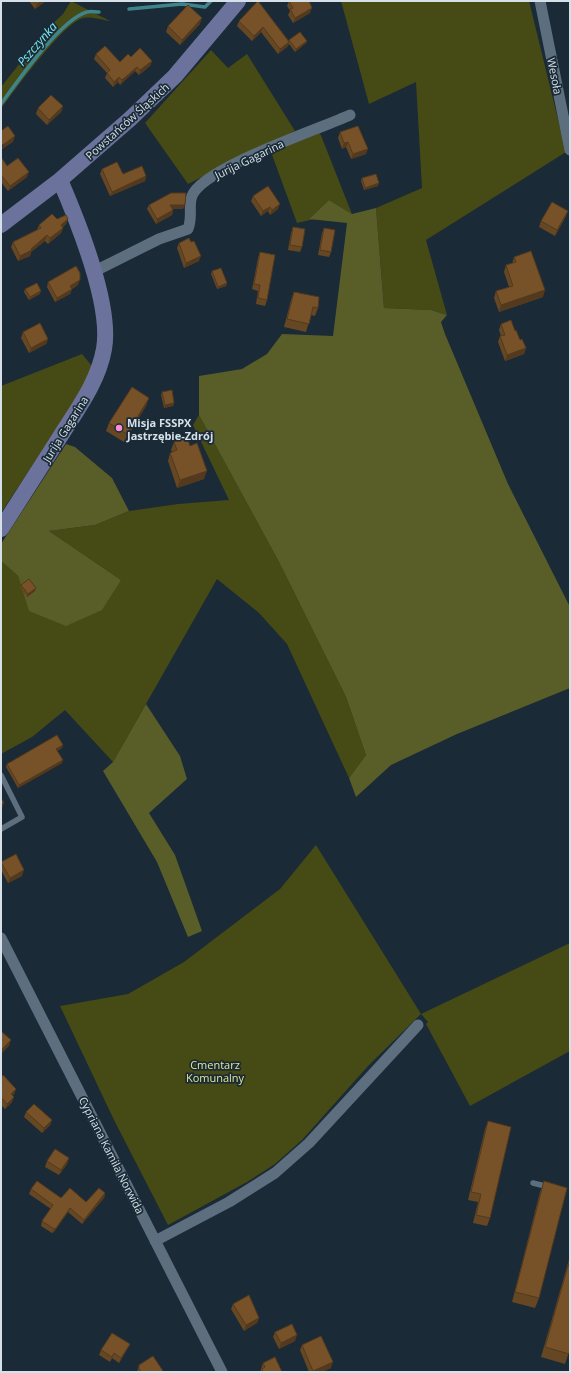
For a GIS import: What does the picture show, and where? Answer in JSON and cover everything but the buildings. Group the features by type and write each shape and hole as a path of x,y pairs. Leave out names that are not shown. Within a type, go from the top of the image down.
{"street":[{"name":"Powstańców Śląskich","path":"1,225 60,180 130,119 175,76 238,1"},
{"name":"Wesoła","path":"540,1 570,150"},
{"name":"Jurija Gagarina","path":"94,272 159,239 188,229 192,217 192,197 202,184 212,176 270,148 350,114"},
{"name":"Jurija Gagarina","path":"1,529 84,400 98,371 104,348 105,334 101,301 94,272 75,215 60,180"},
{"name":"Cypriana Kamila Norwida","path":"1,938 222,1372"},
{"path":"155,1241 229,1202 275,1173 309,1143 418,1025"}],"lane":[{"path":"1,775 22,817 1,828"},
{"path":"533,1183 555,1189"}],"green space":[{"path":"71,1 110,21 83,18 74,23 39,59 1,109 1,87 47,29 63,14"},
{"path":"341,1 529,1 566,152 426,240 447,315 431,310 384,308 376,208 422,188 416,82 369,104"},
{"path":"211,50 228,68 247,54 295,131 188,184 145,123"},
{"path":"320,133 352,214 329,200 309,219 314,219 297,223 271,152"},
{"path":"329,200 352,214 376,208 384,308 431,310 447,315 441,322 445,334 508,484 570,607 570,688 457,734 391,765 356,797 349,778 366,755 346,697 279,562 199,415 199,376 242,369 267,354 282,334 333,336 347,223 309,219"},
{"path":"82,354 92,366 84,387 1,513 1,386"},
{"path":"199,415 279,562 346,697 366,755 349,778 287,644 259,613 217,579 113,762 65,710 32,737 1,754 1,561 18,576 30,611 121,580 49,531 95,525 129,511 178,504 229,500 193,425"},
{"path":"66,444 75,447 112,478 129,511 95,525 49,531 121,580 102,610 66,626 29,611 18,576 1,561 1,544"},
{"path":"146,704 180,756 187,779 149,813 175,855 202,931 188,937 157,862 103,771 113,762"},
{"name":"Cmentarz Komunalny","path":"316,845 421,1014 368,1066 302,1140 275,1164 247,1182 168,1225 114,1120 60,1006 128,994 184,962 280,889"},
{"path":"570,943 570,1051 470,1106 426,1024 428,1022 421,1014"}],"waterway":[{"name":"Pszczynka","path":"129,9 182,4 205,7 211,1"},
{"name":"Pszczynka","path":"1,104 40,52 65,26 76,17 87,12 99,12"}],"place":[{"name":"Misja FSSPX Jastrzębie-Zdrój","path":"119,428"}]}
